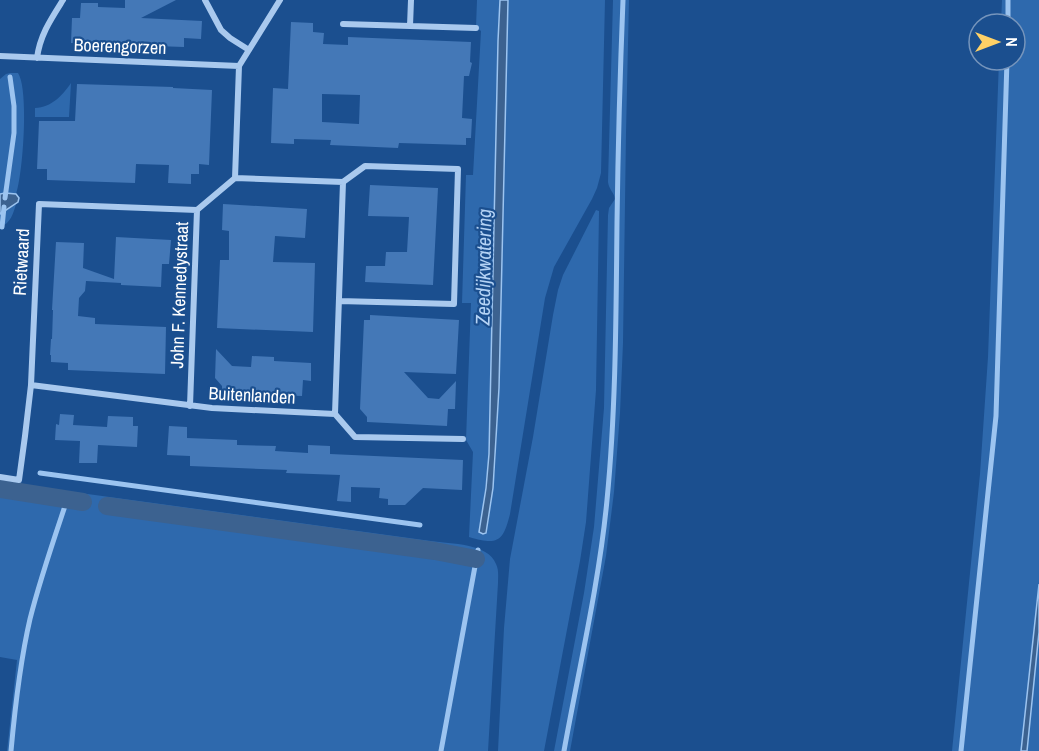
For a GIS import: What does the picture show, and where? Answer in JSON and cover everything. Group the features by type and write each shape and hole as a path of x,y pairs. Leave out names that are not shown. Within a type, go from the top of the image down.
{"street":[{"path":"37,58 44,31 63,0"},
{"path":"205,0 221,30 249,50"},
{"path":"280,0 238,66 235,178 344,182 365,166 458,170 454,304 339,301"},
{"path":"410,26 411,0"},
{"path":"344,24 476,28"},
{"name":"Boerengorzen","path":"0,56 238,66"},
{"name":"John F. Kennedystraat","path":"190,406 197,210 235,178"},
{"path":"344,182 335,414 355,437 463,439"},
{"name":"Rietwaard","path":"0,477 19,480 31,385 39,204 197,210"},
{"name":"Buitenlanden","path":"31,385 190,406 335,414"}],"shaded area":[{"path":"477,0 500,0 491,397 489,455 483,507 488,523 495,469 499,388 508,0 605,0 601,173 592,199 554,267 545,298 510,514 505,531 492,541 469,537 473,452 466,440 471,303 462,303 466,175 473,175 481,31 476,27"},
{"path":"500,0 508,0 499,388 493,488 486,533 483,534 479,532 489,454"},
{"path":"613,0 629,0 623,343 614,492 606,556 570,751 554,751 594,527 604,408 608,215 609,208 615,199 608,182"},
{"path":"1002,0 1039,0 1039,584 1021,751 952,751 980,474 988,357 999,72 1027,72 1027,12 1002,12"},
{"path":"10,73 18,73 21,82 24,113 23,151 16,194 0,194 0,79"},
{"path":"71,83 69,117 35,117 35,108 47,106 56,100"},
{"path":"0,194 16,194 19,198 18,202 0,214"},
{"path":"16,204 9,221 0,227 0,214"},
{"path":"596,210 599,213 596,390 586,522 580,561 544,751 498,751 510,559 553,315 563,275"},
{"path":"0,482 458,544 485,552 492,557 498,569 488,751 7,751 17,660 0,657"},
{"path":"1039,584 1039,632 1027,751 1021,751"},
{"path":"1039,632 1039,751 1027,751"}],"building":[{"path":"125,0 176,0 141,18 202,21 201,39 184,38 184,47 71,43 72,18 80,18 81,3 98,3 98,7 125,8"},
{"path":"291,22 313,23 313,32 324,33 323,44 348,45 348,37 471,42 470,62 472,63 469,76 464,76 462,118 472,119 471,138 466,138 466,145 399,143 398,148 330,145 331,140 294,139 294,144 271,143 273,88 288,89","holes":["322,94 360,95 359,124 322,122"]},
{"path":"77,84 212,90 209,165 199,164 199,174 191,174 191,184 168,183 169,165 136,164 135,183 47,180 47,169 37,169 39,121 75,121"},
{"path":"370,185 438,188 433,285 365,282 366,266 385,266 386,252 407,252 409,217 368,216"},
{"path":"223,204 307,209 305,238 275,236 273,262 315,263 313,332 217,328 220,260 229,260 229,231 222,230"},
{"path":"116,237 171,240 169,264 162,264 161,287 86,281 85,291 79,298 78,316 95,318 95,324 166,327 165,374 68,370 68,363 51,362 56,242 84,243 83,268 114,279"},
{"path":"370,315 459,320 456,374 404,372 428,398 439,399 456,381 455,409 448,409 447,426 367,422 367,417 360,409 364,320 370,320"},
{"path":"216,349 232,366 251,367 252,356 274,357 274,361 311,363 311,381 303,380 302,396 222,393 222,386 215,378"},
{"path":"60,414 74,415 73,425 107,427 108,416 133,417 133,426 138,426 137,447 98,445 97,463 79,463 80,441 55,440 56,424 59,425"},
{"path":"169,426 187,427 187,438 237,440 237,445 276,446 275,451 308,453 308,445 330,446 330,454 463,460 462,490 423,488 405,505 388,505 388,499 379,498 380,488 351,487 351,502 337,501 340,475 286,473 287,470 190,466 190,456 167,455"}],"waterway":[{"path":"564,751 599,563 610,465 615,362 623,0"},
{"path":"1008,0 1008,12"},
{"path":"961,751 996,416 1007,72"},
{"path":"5,198 14,133 14,106 10,77"},
{"path":"2,227 4,207"},
{"path":"40,473 420,525"},
{"path":"0,489 83,502"},
{"path":"11,751 18,685 30,619 67,500"},
{"path":"107,506 435,551 476,559"},
{"name":"Zeedijkwatering","path":"441,751 478,550"}]}
